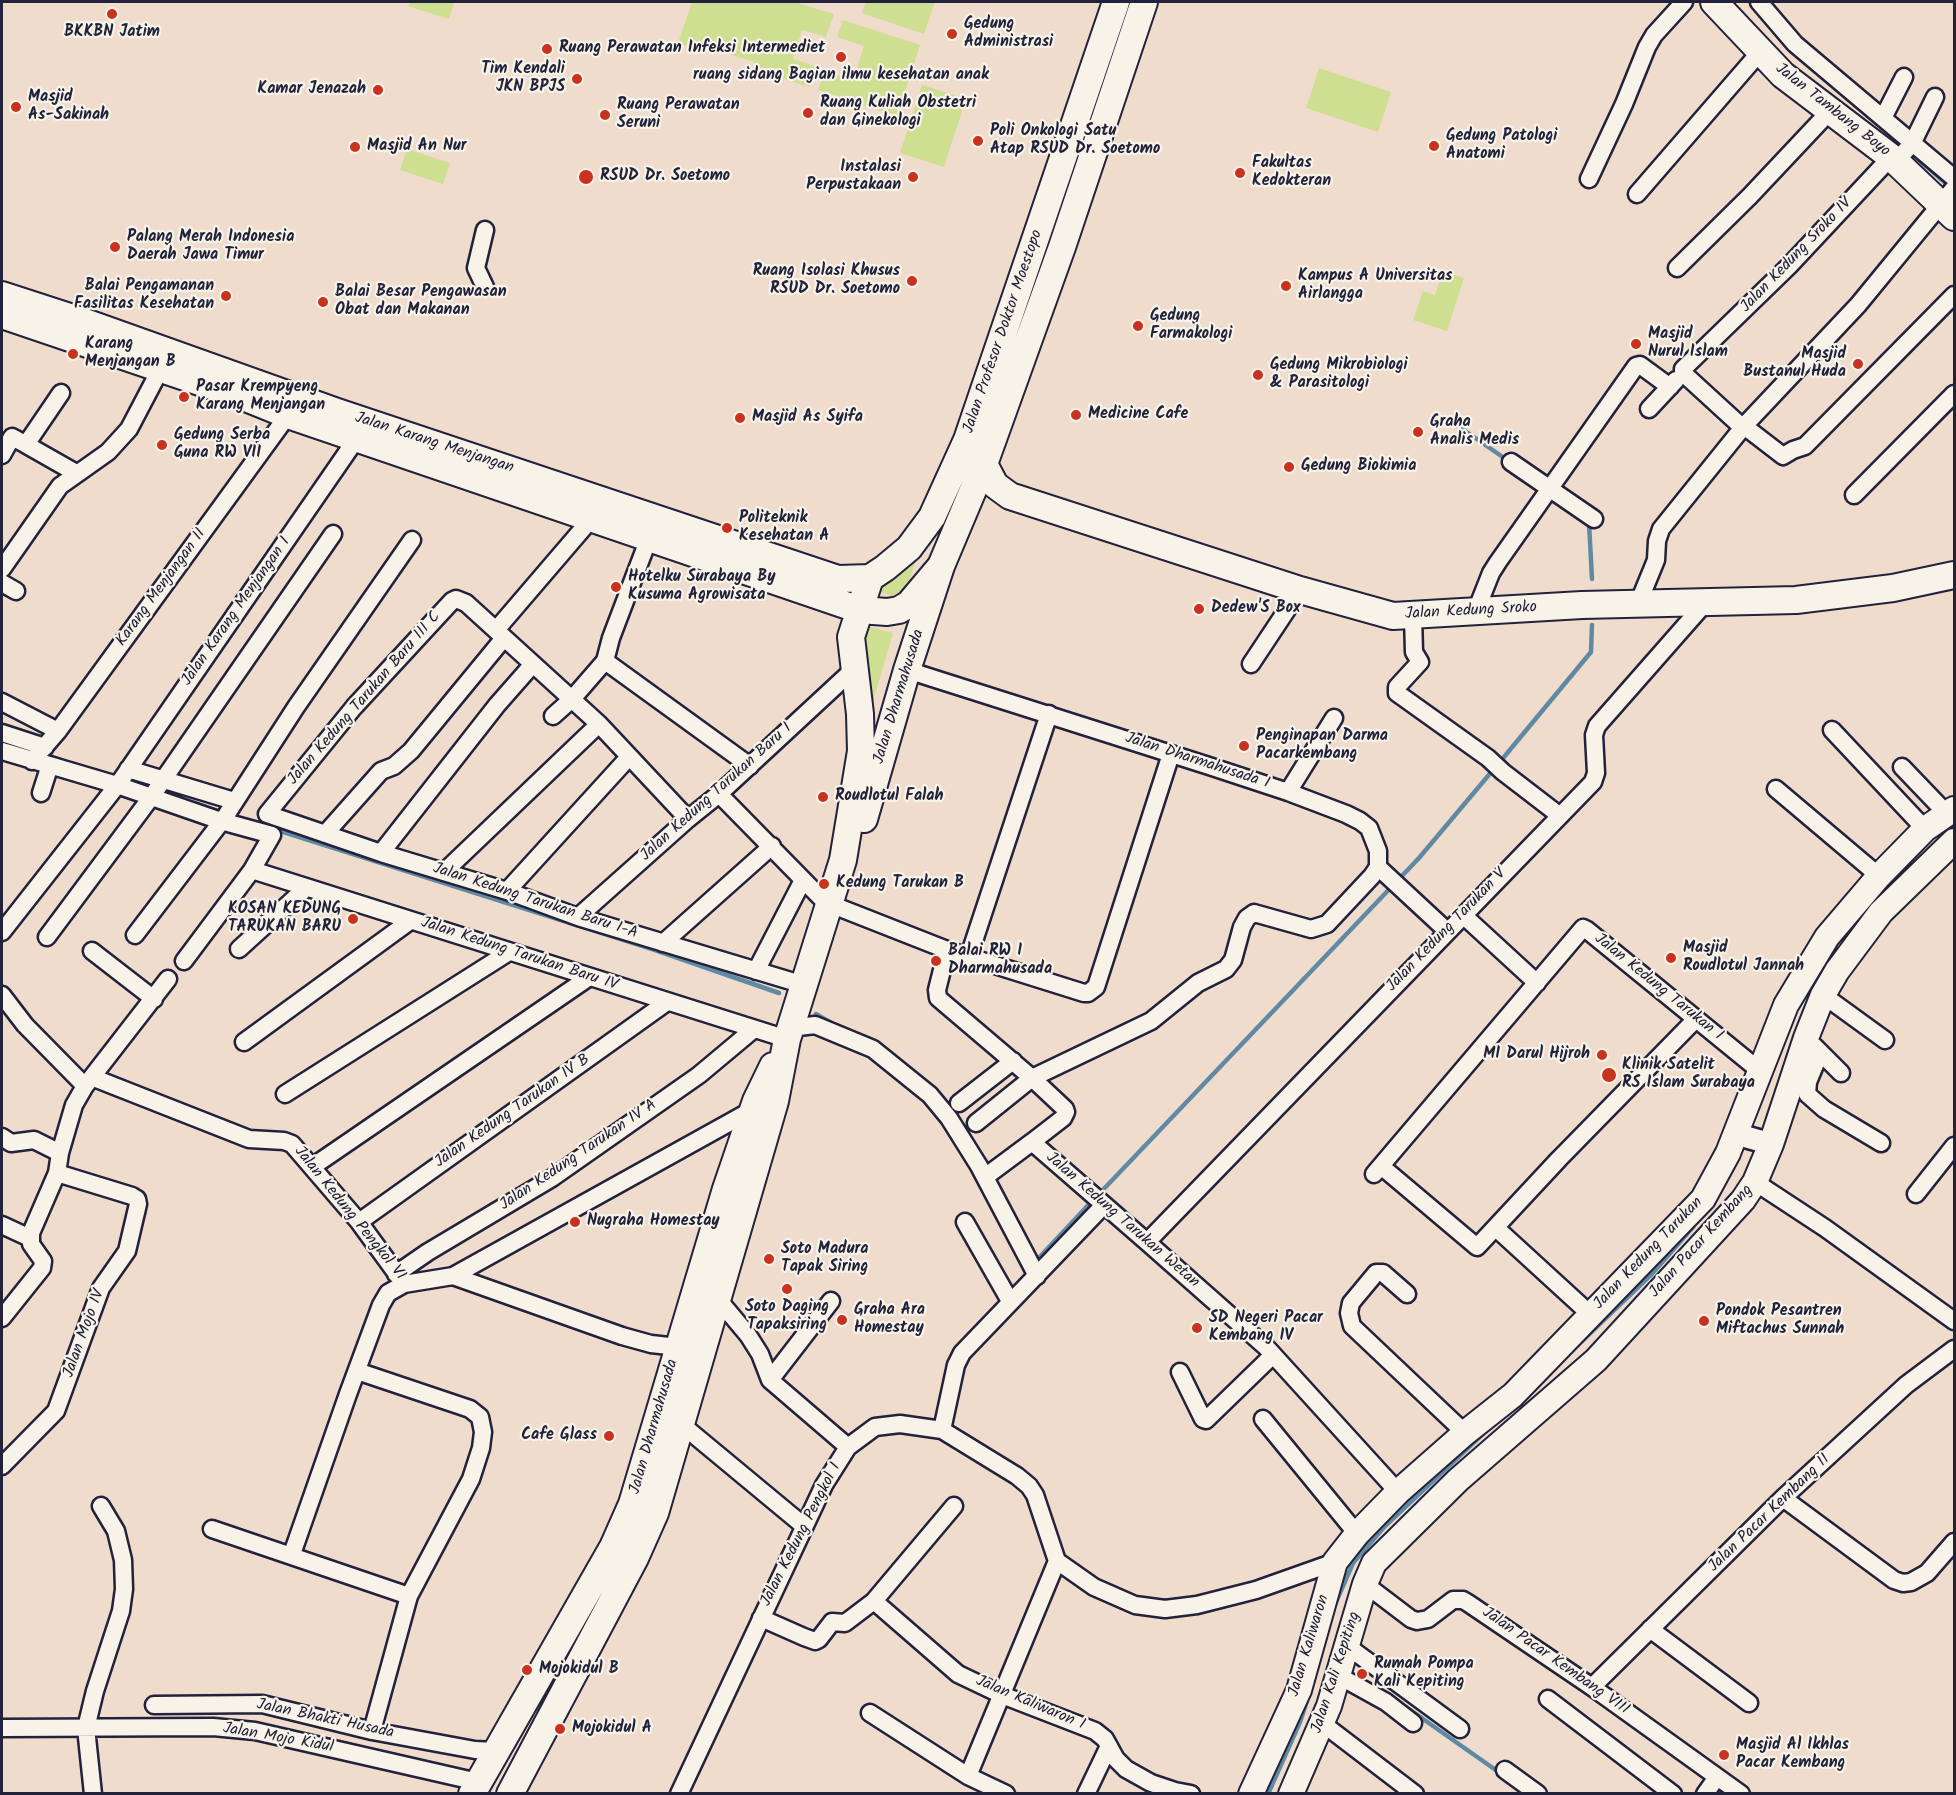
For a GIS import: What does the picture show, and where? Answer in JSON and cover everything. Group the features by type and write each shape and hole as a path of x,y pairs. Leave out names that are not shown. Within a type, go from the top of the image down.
{"main road":[{"name":"Jalan Profesor Doktor Moestopo","path":"870,578 909,548 932,517 967,440 1116,2"},
{"name":"Jalan Profesor Doktor Moestopo","path":"941,566 984,464 1062,247 1144,2"},
{"name":"Jalan Tambang Boyo","path":"1714,2 1783,75 1830,111 1902,153 1949,201"},
{"name":"Jalan Karang Menjangan","path":"2,295 244,387 288,415 861,609 887,612 899,610 909,604 941,566"},
{"name":"Jalan Karang Menjangan","path":"2,315 161,368 337,412 838,579 870,578"},
{"name":"Jalan Kedung Sroko","path":"984,464 995,485 1010,496 1300,590 1393,616 1638,604 1796,600 1893,588 1954,575"},
{"name":"Jalan Dharmahusada","path":"843,860 864,819 907,670 941,566"},
{"path":"801,590 828,611 851,637 870,578"},
{"name":"Jalan Dharmahusada","path":"475,1788 613,1547 632,1504 687,1345 726,1189 752,1110 788,1033 843,860 861,751 861,714 851,637"},
{"name":"Jalan Kedung Tarukan","path":"1335,1562 1357,1534 1398,1492 1465,1433 1513,1395 1703,1199 1738,1135 1786,1005 1821,946 1879,876 1925,829 1951,812"},
{"name":"Jalan Pacar Kembang","path":"1365,1584 1374,1563 1458,1480 1596,1360 1743,1200 1755,1182 1768,1143 1813,1045 1822,995 1881,912 1954,841"},
{"name":"Jalan Dharmahusada","path":"517,1792 573,1674 635,1558 655,1514 681,1424 687,1345 717,1298 775,1101 788,1033"},
{"name":"Jalan Kaliwaron","path":"1251,1794 1299,1690 1335,1562"},
{"name":"Jalan Kali Kepiting","path":"1291,1794 1322,1723 1339,1676 1365,1584"},
{"path":"563,1635 571,1646 587,1648"},
{"path":"548,1663 561,1664 573,1674"}],"street":[{"path":"1589,179 1624,104 1647,47 1684,2"},
{"path":"1759,2 1794,44 1883,118 1902,153 1954,178"},
{"path":"1637,194 1760,52"},
{"path":"1883,118 1904,77"},
{"name":"Jalan Kedung Sroko IV","path":"1649,409 1683,373 1684,368 1902,153 1935,97"},
{"path":"1677,268 1750,196 1830,111"},
{"path":"1638,604 1656,560 1656,547 1661,529 1743,426 1858,305 1949,201"},
{"path":"485,230 476,267 485,287"},
{"path":"1683,373 1743,426 1783,456 1805,446 1954,295"},
{"path":"1476,611 1491,573 1636,366 1641,365 1670,387"},
{"path":"2,569 54,493 75,473 108,452 129,429 161,368"},
{"path":"2,455 13,437 62,393"},
{"path":"1854,495 1954,394"},
{"name":"Karang Menjangan II","path":"38,754 58,731 288,415"},
{"path":"13,437 75,473"},
{"name":"Jalan Karang Menjangan I","path":"2,932 123,777 357,438"},
{"path":"1511,462 1547,490 1594,519"},
{"path":"325,834 381,771 394,766 411,751 592,518"},
{"path":"47,937 157,788 333,534"},
{"path":"553,716 572,699 605,661 611,638 649,538"},
{"path":"135,935 228,811 296,707 412,540"},
{"path":"1251,664 1300,590"},
{"name":"Jalan Kedung Tarukan Baru III C","path":"184,961 252,870 274,824 268,812 280,795 354,707 452,601 462,600 572,699 599,724 688,819"},
{"name":"Jalan Kedung Tarukan V","path":"1148,1242 1595,779 1594,735 1598,726 1706,602"},
{"path":"1413,616 1414,652 1420,662 1397,687 1397,693 1488,758 1559,815"},
{"path":"605,661 750,766"},
{"path":"381,853 498,705 534,664"},
{"name":"Jalan Kedung Tarukan Baru I","path":"578,917 719,794 855,668"},
{"name":"Jalan Dharmahusada I","path":"907,670 1288,792 1346,814 1369,828 1389,878"},
{"path":"2,702 58,731"},
{"path":"969,956 1049,714"},
{"path":"1288,792 1334,718"},
{"path":"444,872 599,724"},
{"path":"1832,730 1925,829"},
{"path":"2,733 38,754 50,765 123,777 228,811"},
{"path":"2,752 38,754"},
{"path":"719,794 822,900 947,950 1084,993 1091,992 1096,987 1171,754"},
{"path":"507,891 630,758"},
{"path":"41,793 50,765"},
{"path":"1902,767 1951,812"},
{"path":"157,788 228,811"},
{"path":"1776,789 1879,876"},
{"name":"Jalan Kedung Tarukan Baru I-A","path":"228,811 274,824 325,834 507,891 578,917 804,985"},
{"path":"663,943 772,846"},
{"name":"Jalan Kedung Tarukan Baru IV","path":"252,870 754,1029 788,1033 815,1025 873,1049 930,1095 949,1118 979,1166 1037,1276"},
{"path":"976,1123 1032,1078 1151,1021 1198,983 1226,969 1233,960 1242,927 1247,918 1254,914 1311,929 1327,924 1372,876 1389,878 1447,931"},
{"path":"756,970 803,880"},
{"path":"239,949 306,888"},
{"path":"1463,915 1537,983"},
{"path":"244,1042 410,921"},
{"name":"Jalan Kedung Tarukan I","path":"1496,1228 1477,1247 1377,1170 1584,928 1760,1071"},
{"name":"Jalan Kedung Tarukan Wetan","path":"947,950 937,990 938,998 1013,1061 1066,1112 1063,1118 1032,1142 1148,1242 1273,1355 1398,1492"},
{"path":"92,951 154,999"},
{"path":"285,1094 509,952"},
{"path":"312,1167 588,978"},
{"path":"2,1318 42,1268 43,1261 31,1244 30,1238 57,1173 60,1153 74,1105 168,979"},
{"path":"2,995 25,1024 90,1082"},
{"path":"1822,995 1885,1040"},
{"name":"Jalan Kedung Tarukan IV B","path":"359,1222 667,1002"},
{"path":"1590,1314 1496,1228 1559,1159 1696,1018"},
{"name":"Jalan Kedung Tarukan IV A","path":"292,1554 385,1297 400,1279 428,1252 562,1171 699,1075 754,1029"},
{"path":"1813,1045 1841,1073"},
{"path":"1813,1045 1807,1094 1824,1109 1881,1143"},
{"path":"959,1103 1013,1061"},
{"name":"Jalan Kedung Pengkol VI","path":"90,1082 249,1139 287,1141 359,1222 400,1279 453,1276 752,1110"},
{"path":"1738,1135 1768,1143"},
{"path":"2,1137 11,1143 34,1140 60,1153"},
{"path":"989,1174 1032,1142"},
{"path":"1916,1194 1954,1146"},
{"name":"Jalan Mojo IV","path":"2,1466 56,1412 101,1288 127,1251 136,1213 138,1202 135,1197 57,1173"},
{"path":"1755,1182 1909,1286 1954,1321"},
{"path":"942,1430 957,1361 969,1344 1037,1276 1098,1201"},
{"path":"965,1222 1010,1301"},
{"path":"2,1225 30,1238"},
{"path":"1407,1294 1383,1273 1374,1274 1352,1304 1349,1313 1352,1326 1465,1433"},
{"path":"453,1276 622,1336 651,1344 687,1345"},
{"path":"717,1298 748,1335 760,1354 770,1380 848,1447"},
{"path":"770,1380 831,1301"},
{"name":"Jalan Pacar Kembang II","path":"1592,1687 1783,1498 1906,1385 1954,1349"},
{"path":"1180,1372 1203,1419 1206,1420 1273,1355"},
{"path":"357,1371 470,1409 480,1417 482,1423 481,1448 471,1479 409,1596 372,1731"},
{"path":"1263,1419 1357,1534"},
{"path":"681,1424 804,1526"},
{"name":"Jalan Kedung Pengkol I","path":"679,1794 824,1485 848,1447 875,1427 900,1424 942,1430 1017,1476 1029,1486 1040,1508 1057,1561"},
{"path":"1783,1498 1894,1580 1911,1582 1928,1573 1954,1542"},
{"path":"93,1794 86,1728 95,1691 121,1611 124,1588 123,1560 116,1531 101,1506"},
{"path":"761,1617 815,1641 819,1639 832,1623 845,1623 874,1600 954,1506"},
{"path":"213,1529 292,1554 409,1596"},
{"path":"968,1776 1057,1561 1094,1587 1135,1605 1165,1610 1197,1605 1256,1590 1335,1562"},
{"name":"Jalan Pacar Kembang VIII","path":"1365,1584 1411,1619 1417,1621 1428,1619 1453,1600 1463,1600 1592,1687 1741,1794"},
{"name":"Jalan Kaliwaron I","path":"874,1600 958,1674 1002,1695 1095,1731 1105,1739 1116,1759 1126,1769 1151,1783 1191,1794"},
{"path":"1650,1629 1749,1703"},
{"path":"1347,1646 1460,1729"},
{"path":"1339,1676 1386,1702 1413,1724"},
{"path":"1548,1699 1672,1794"},
{"name":"Jalan Bhakti Husada","path":"154,1706 262,1704 372,1731 475,1750 495,1751"},
{"path":"870,1713 968,1776 1006,1794"},
{"path":"1322,1723 1415,1794"},
{"name":"Jalan Mojo Kidul","path":"2,1728 213,1727 255,1731 475,1788"},
{"path":"1086,1794 1109,1746"},
{"path":"1504,1770 1538,1794"},
{"path":"1706,1794 1717,1777"}],"green space":[{"path":"410,2 454,2 449,19 408,6"},
{"path":"692,2 795,2 834,14 826,37 802,30 793,59 815,66 809,87 753,69 754,62 714,49 712,54 678,43"},
{"path":"866,2 935,2 924,34 862,13"},
{"path":"843,20 920,45 897,116 818,90 824,72 853,80 864,46 837,37"},
{"path":"1319,68 1391,92 1378,132 1306,108"},
{"path":"922,85 966,99 944,167 900,153"},
{"path":"407,149 450,163 443,184 400,170"},
{"path":"1443,271 1464,278 1447,331 1413,320 1423,291 1435,295"},
{"path":"919,551 903,599 870,589"},
{"path":"859,624 893,633 870,712"}],"waterway":[{"path":"1909,151 1950,187"},
{"path":"1458,426 1507,460"},
{"path":"1589,523 1592,579"},
{"path":"1499,763 1591,652 1592,625"},
{"path":"43,754 61,760"},
{"path":"1099,1194 1419,858 1493,770"},
{"path":"194,803 223,813"},
{"path":"274,829 652,949 779,993"},
{"path":"816,1014 833,1024"},
{"path":"1035,1262 1093,1200"},
{"path":"1578,1345 1651,1275 1693,1227"},
{"path":"1333,1609 1353,1563 1385,1526 1486,1431"},
{"path":"1268,1794 1307,1701"},
{"path":"1406,1707 1500,1773"}],"place":[{"name":"BKKBN Jatim","path":"112,14"},
{"name":"Gedung Administrasi","path":"952,34"},
{"name":"Ruang Perawatan Infeksi Intermediet","path":"547,49"},
{"name":"ruang sidang Bagian ilmu kesehatan anak","path":"841,57"},
{"name":"Tim Kendali JKN BPJS","path":"577,79"},
{"name":"Kamar Jenazah","path":"378,90"},
{"name":"Masjid As-Sakinah","path":"16,107"},
{"name":"Ruang Kuliah Obstetri dan Ginekologi","path":"808,113"},
{"name":"Ruang Perawatan Seruni","path":"605,115"},
{"name":"Poli Onkologi Satu Atap RSUD Dr. Soetomo","path":"978,141"},
{"name":"Gedung Patologi Anatomi","path":"1434,146"},
{"name":"Masjid An Nur","path":"355,147"},
{"name":"Fakultas Kedokteran","path":"1240,173"},
{"name":"RSUD Dr. Soetomo","path":"586,177"},
{"name":"Instalasi Perpustakaan","path":"913,177"},
{"name":"Palang Merah Indonesia Daerah Jawa Timur","path":"115,247"},
{"name":"Ruang Isolasi Khusus RSUD Dr. Soetomo","path":"912,281"},
{"name":"Kampus A Universitas Airlangga","path":"1286,286"},
{"name":"Balai Pengamanan Fasilitas Kesehatan","path":"226,296"},
{"name":"Balai Besar Pengawasan Obat dan Makanan","path":"323,302"},
{"name":"Gedung Farmakologi","path":"1138,326"},
{"name":"Masjid Nurul Islam","path":"1636,344"},
{"name":"Karang Menjangan B","path":"73,354"},
{"name":"Masjid Bustanul Huda","path":"1858,364"},
{"name":"Gedung Mikrobiologi & Parasitologi","path":"1258,375"},
{"name":"Pasar Krempyeng Karang Menjangan","path":"184,397"},
{"name":"Medicine Cafe","path":"1076,415"},
{"name":"Masjid As Syifa","path":"740,418"},
{"name":"Graha Analis Medis","path":"1418,432"},
{"name":"Gedung Serba Guna RW VII","path":"162,445"},
{"name":"Gedung Biokimia","path":"1289,467"},
{"name":"Politeknik Kesehatan A","path":"727,528"},
{"name":"Hotelku Surabaya By Kusuma Agrowisata","path":"616,587"},
{"name":"Dedew'S Box","path":"1199,609"},
{"name":"Penginapan Darma Pacarkembang","path":"1244,746"},
{"name":"Roudlotul Falah","path":"823,797"},
{"name":"Kedung Tarukan B","path":"824,884"},
{"name":"KOSAN KEDUNG TARUKAN BARU","path":"353,919"},
{"name":"Masjid Roudlotul Jannah","path":"1671,958"},
{"name":"Balai RW I Dharmahusada","path":"936,961"},
{"name":"MI Darul Hijroh","path":"1602,1055"},
{"name":"Klinik Satelit RS Islam Surabaya","path":"1609,1075"},
{"name":"Nugraha Homestay","path":"575,1222"},
{"name":"Soto Madura Tapak Siring","path":"769,1259"},
{"name":"Soto Daging Tapaksiring","path":"787,1289"},
{"name":"Graha Ara Homestay","path":"842,1320"},
{"name":"Pondok Pesantren Miftachus Sunnah","path":"1704,1321"},
{"name":"SD Negeri Pacar Kembang IV","path":"1197,1328"},
{"name":"Cafe Glass","path":"609,1436"},
{"name":"Mojokidul B","path":"527,1670"},
{"name":"Rumah Pompa Kali Kepiting","path":"1362,1674"},
{"name":"Mojokidul A","path":"560,1729"},
{"name":"Masjid Al Ikhlas Pacar Kembang","path":"1724,1755"}]}
